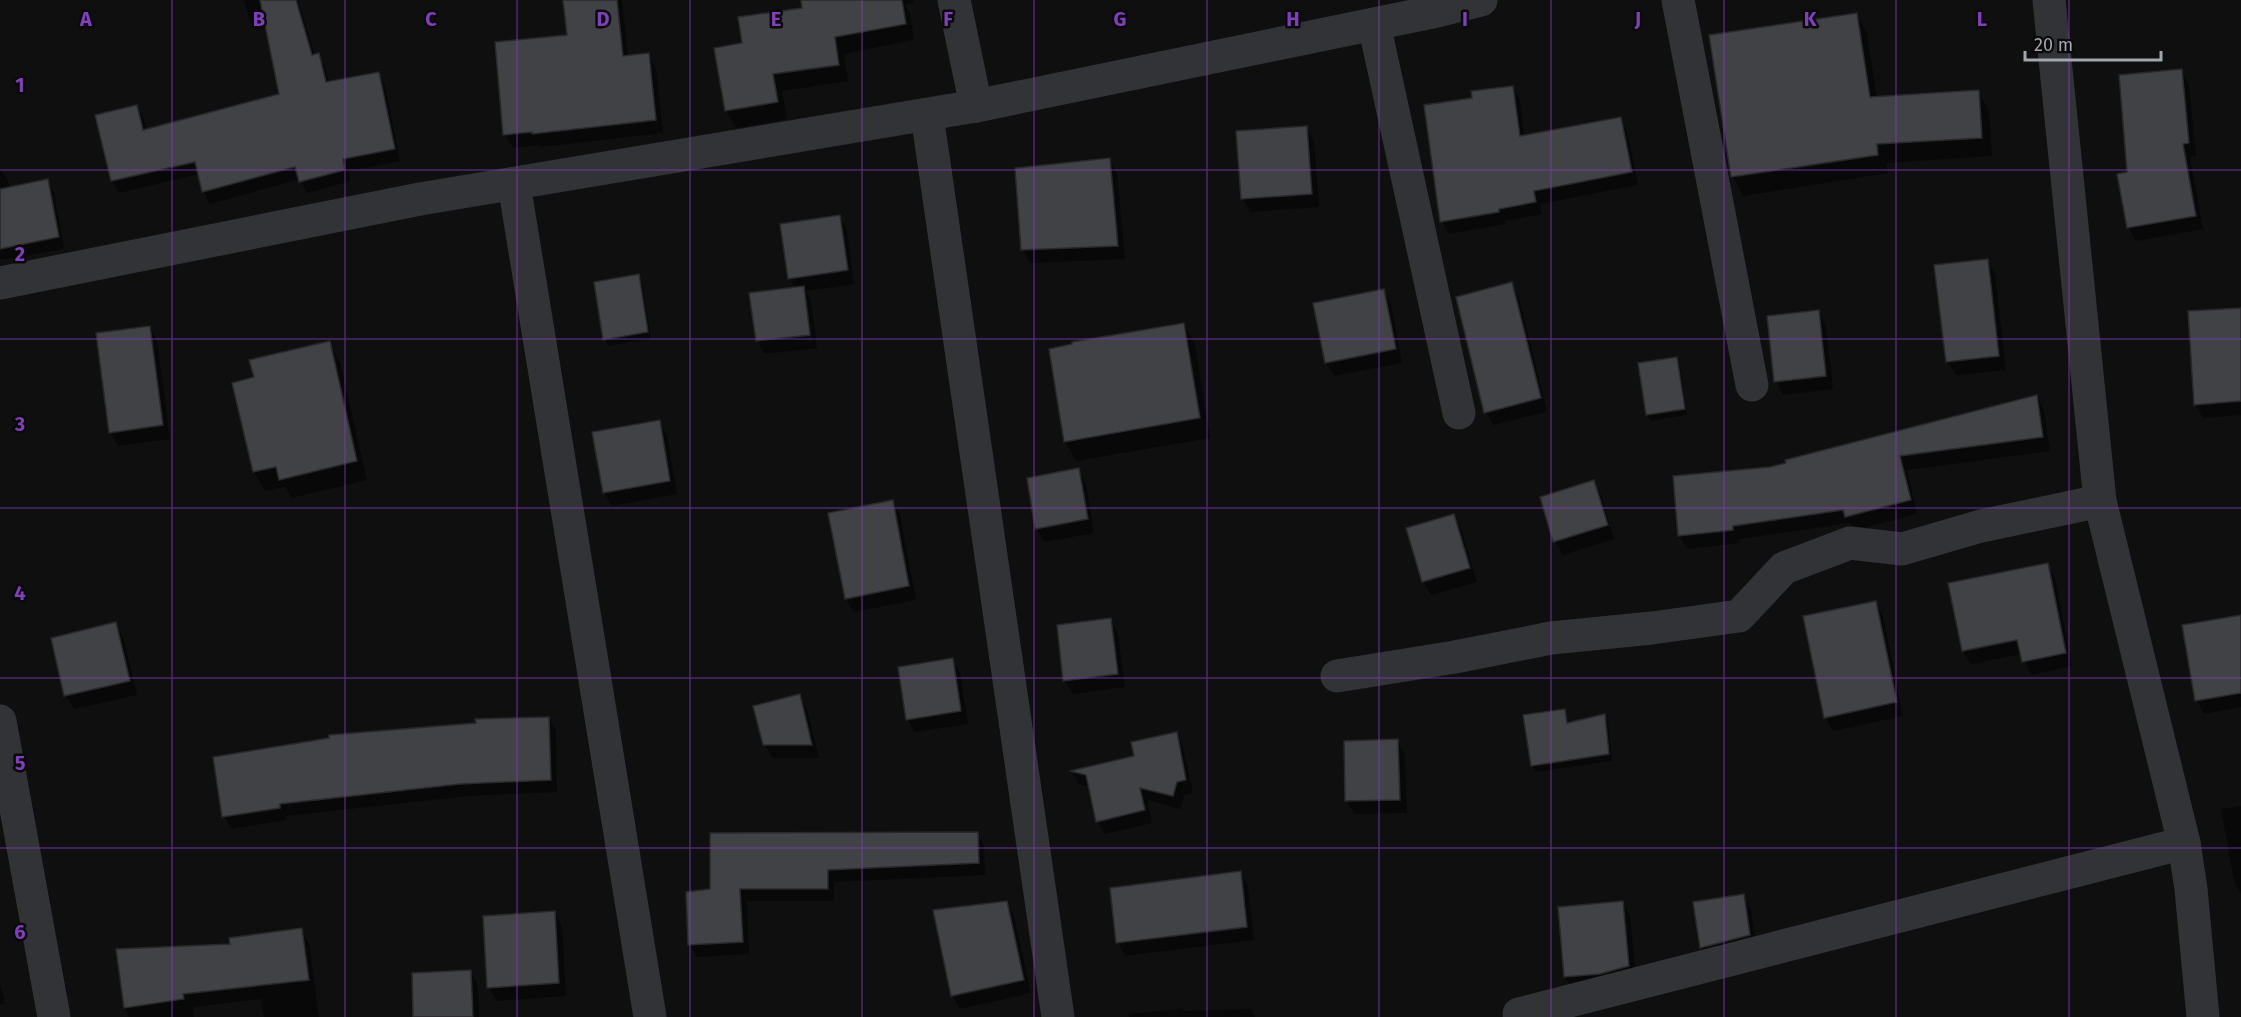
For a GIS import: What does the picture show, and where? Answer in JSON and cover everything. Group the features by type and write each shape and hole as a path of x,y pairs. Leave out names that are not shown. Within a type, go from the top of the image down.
{"street":[{"path":"954,0 976,106"},
{"path":"0,283 420,199 976,106 1481,0"},
{"path":"1678,0 1752,385"},
{"path":"2049,0 2100,501 2184,843 2191,889 2203,1017"},
{"path":"1374,24 1459,413"},
{"path":"927,115 1058,1017"},
{"path":"514,184 650,1017"},
{"path":"1337,676 1455,657 1551,638 1652,628 1739,616 1784,568 1850,543 1902,549 1981,526 2100,501"},
{"path":"0,720 54,1017"},
{"path":"1519,1014 2184,843"}],"building":[{"path":"260,0 296,0 312,55 319,53 326,82 379,72 395,149 343,159 345,170 299,182 295,167 202,192 195,162 111,181 95,115 137,105 143,130 279,94"},
{"path":"563,0 617,0 623,56 649,53 656,120 532,134 532,132 503,135 495,42 567,35"},
{"path":"801,0 902,0 906,24 835,37 839,65 773,74 778,102 725,111 714,48 742,43 738,17 802,8"},
{"path":"1857,13 1870,97 1979,90 1982,138 1877,144 1878,155 1731,177 1709,35"},
{"path":"2182,69 2189,143 2183,144 2196,216 2127,228 2117,174 2127,172 2119,75"},
{"path":"1513,86 1520,136 1621,117 1632,172 1534,191 1536,202 1499,209 1499,212 1440,222 1424,105 1472,98 1471,91"},
{"path":"1307,126 1312,194 1241,199 1236,131"},
{"path":"1110,158 1118,246 1021,250 1015,168"},
{"path":"48,179 59,237 0,249 0,189"},
{"path":"840,215 848,270 788,279 780,224"},
{"path":"1988,259 1999,356 1946,362 1934,265"},
{"path":"639,274 648,332 603,340 594,282"},
{"path":"1512,282 1541,398 1484,413 1456,297"},
{"path":"804,286 810,335 756,341 749,293"},
{"path":"1384,289 1396,349 1325,363 1313,303"},
{"path":"2241,308 2241,401 2194,405 2188,311"},
{"path":"1819,310 1826,376 1774,382 1767,316"},
{"path":"1184,323 1200,418 1064,442 1049,349 1072,344 1072,342"},
{"path":"150,326 163,425 109,433 96,333"},
{"path":"330,341 357,461 279,480 276,467 253,472 232,383 254,377 249,360"},
{"path":"1677,357 1685,409 1646,415 1638,363"},
{"path":"2037,395 2043,437 1900,456 1911,500 1845,517 1843,510 1733,526 1733,530 1678,536 1673,476 1770,467 1786,463 1785,460"},
{"path":"660,420 670,481 603,493 592,432"},
{"path":"1079,468 1088,519 1035,529 1027,478"},
{"path":"1594,480 1608,525 1553,542 1540,497"},
{"path":"893,500 909,586 845,599 828,513"},
{"path":"1454,514 1470,568 1422,582 1406,528"},
{"path":"2048,563 2066,653 2022,662 2017,640 1962,651 1948,583"},
{"path":"1876,601 1897,702 1824,718 1803,616"},
{"path":"2241,615 2241,693 2195,701 2182,625"},
{"path":"1111,618 1118,674 1063,681 1057,625"},
{"path":"116,622 130,681 64,696 51,638"},
{"path":"953,658 961,711 906,720 898,667"},
{"path":"800,694 812,745 763,745 753,706"},
{"path":"1565,709 1567,723 1605,714 1609,754 1531,766 1523,715"},
{"path":"549,717 551,780 460,784 280,804 280,808 222,817 213,757 329,738 329,735 476,723 475,719"},
{"path":"1177,732 1186,780 1177,782 1173,796 1140,788 1145,810 1096,822 1086,775 1070,771 1134,756 1131,742"},
{"path":"1398,739 1400,800 1345,801 1344,741"},
{"path":"978,832 979,863 828,870 828,889 740,889 743,942 688,945 686,892 710,889 710,833"},
{"path":"1241,871 1247,927 1116,943 1110,888"},
{"path":"1744,894 1750,935 1700,948 1693,902"},
{"path":"1007,901 1024,980 951,996 933,910"},
{"path":"1623,901 1629,966 1600,974 1564,977 1558,907"},
{"path":"555,911 559,983 487,988 483,916"},
{"path":"302,928 309,980 183,994 184,999 124,1008 116,949 230,944 229,938"},
{"path":"471,970 473,1017 413,1017 412,973"}]}
